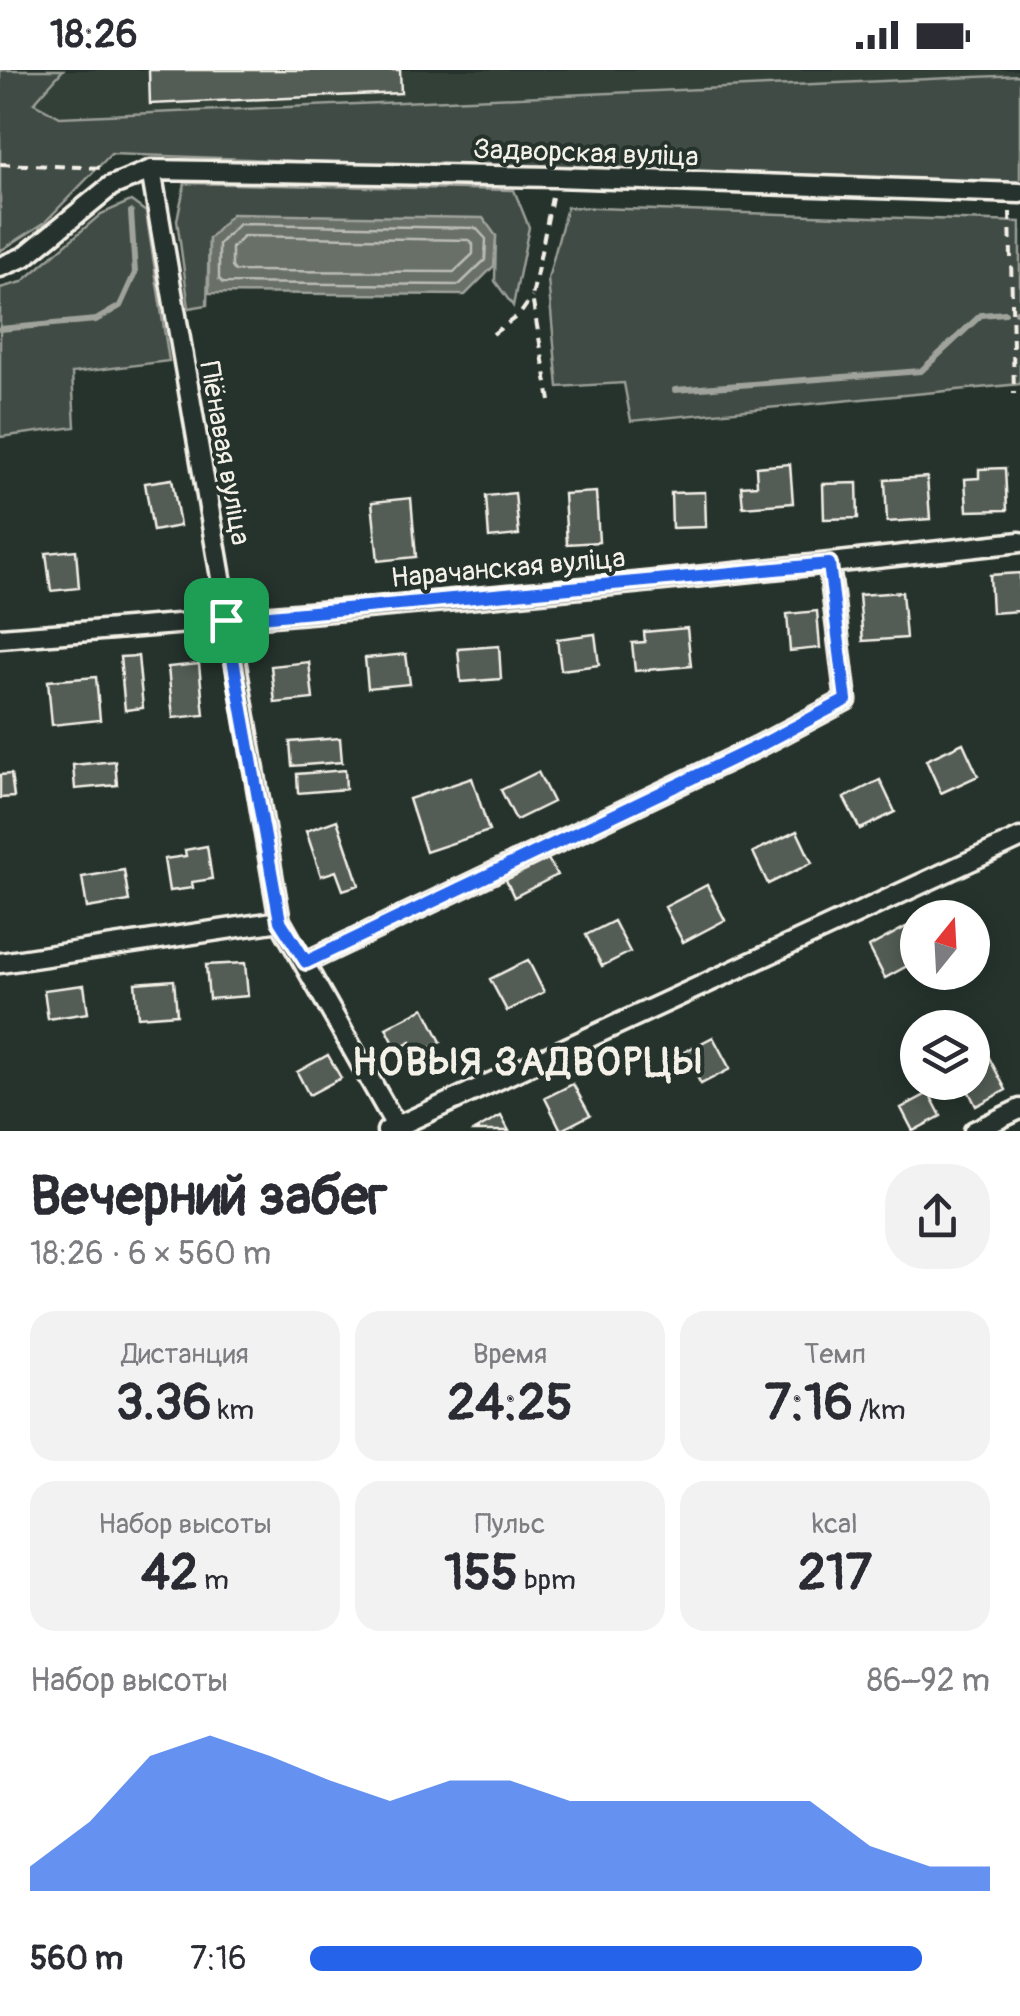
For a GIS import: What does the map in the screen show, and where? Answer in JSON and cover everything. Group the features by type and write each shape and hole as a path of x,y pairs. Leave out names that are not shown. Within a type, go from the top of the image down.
{"street":[{"name":"Задворская вуліца","path":"150,170 1015,193"},
{"path":"0,267 24,257 111,186 150,170"},
{"name":"Піёнавая вуліца","path":"150,170 280,921 306,962 394,1130"},
{"name":"Нарачанская вуліца","path":"0,638 829,564 1020,542"},
{"path":"306,962 742,754 846,700 829,564"},
{"path":"394,1130 1020,838"},
{"path":"0,962 280,921"},
{"path":"974,1131 1020,1109"}],"path":[{"path":"0,164 113,168"},
{"path":"550,401 532,298 556,178"},
{"path":"1014,394 1015,193"},
{"path":"494,334 520,314 532,298"}],"shaded area":[{"path":"0,70 1020,70 1020,75 60,117 34,103"},
{"path":"0,70 63,70 34,103 60,117 1020,75 1020,188 111,154 44,223 0,251"},
{"path":"185,183 514,190 529,227 513,306 495,281 496,236 209,239 207,305 189,308 177,220"},
{"path":"131,201 146,212 169,361 72,373 75,427 0,437 0,288 22,282 101,214"},
{"path":"567,207 1020,222 1020,384 631,421 624,383 558,387 548,279"}],"water":[{"path":"232,214 483,218 496,236 494,266 465,295 209,293 209,239"}],"building":[{"path":"149,70 400,70 401,93 150,104"},
{"path":"790,464 793,503 743,507 741,486 757,485 756,467"},
{"path":"1005,468 1007,510 967,511 965,479 979,478 979,469"},
{"path":"927,477 930,519 887,522 885,480"},
{"path":"172,479 180,526 153,531 145,483"},
{"path":"857,483 858,518 824,519 823,484"},
{"path":"596,492 599,542 567,544 564,494"},
{"path":"705,492 706,527 672,528 671,493"},
{"path":"515,493 519,535 489,538 486,496"},
{"path":"411,498 416,557 378,561 372,502"},
{"path":"76,550 79,588 51,591 46,553"},
{"path":"1020,573 1020,611 992,613 990,575"},
{"path":"902,592 906,638 863,641 859,595"},
{"path":"817,611 820,648 790,651 787,614"},
{"path":"687,628 691,666 635,671 632,643 645,642 644,632"},
{"path":"595,634 599,665 561,670 557,639"},
{"path":"499,646 501,679 461,682 458,649"},
{"path":"406,654 410,684 368,688 365,658"},
{"path":"138,656 143,708 125,710 120,657"},
{"path":"309,662 313,699 275,703 271,666"},
{"path":"199,664 204,715 173,718 168,667"},
{"path":"96,677 100,720 52,725 48,681"},
{"path":"340,738 342,762 292,766 290,742"},
{"path":"963,743 978,776 941,793 926,760"},
{"path":"115,761 117,785 75,789 73,765"},
{"path":"345,770 346,789 298,793 297,774"},
{"path":"538,772 553,802 516,820 501,790"},
{"path":"11,774 14,797 0,798 0,775"},
{"path":"472,778 489,831 426,852 409,799"},
{"path":"880,780 895,812 860,829 844,798"},
{"path":"337,820 359,885 343,890 336,871 321,876 306,831"},
{"path":"797,831 812,863 768,884 753,852"},
{"path":"207,846 212,879 192,882 193,888 169,891 164,859 186,856 185,850"},
{"path":"548,859 557,875 514,897 506,880"},
{"path":"124,870 129,901 87,908 82,877"},
{"path":"707,885 725,920 683,942 665,907"},
{"path":"614,921 630,952 602,966 586,935"},
{"path":"900,930 900,970 885,978 869,947"},
{"path":"528,960 544,992 507,1011 490,979"},
{"path":"245,963 248,996 209,999 206,965"},
{"path":"174,980 177,1014 138,1017 135,983"},
{"path":"84,985 88,1013 48,1019 44,990"},
{"path":"424,1008 441,1042 418,1054 411,1042 397,1049 386,1028"},
{"path":"713,1037 730,1069 701,1084 684,1052"},
{"path":"328,1055 341,1078 309,1095 297,1072"},
{"path":"990,1059 1006,1090 990,1099"},
{"path":"573,1084 590,1115 561,1130 545,1098"},
{"path":"916,1100 933,1100 941,1116 913,1131 901,1108"},
{"path":"501,1116 509,1131 474,1131"}],"waterway":[{"path":"0,329 96,320 120,306 135,273 131,212"},
{"path":"675,390 921,371 981,315 1005,313"}],"district":[{"name":"НОВЫЯ ЗАДВОРЦЫ","path":"528,1062"}],"route":[{"path":"829,564 846,700 759,746 306,962 280,921 226,620 829,564"}]}
